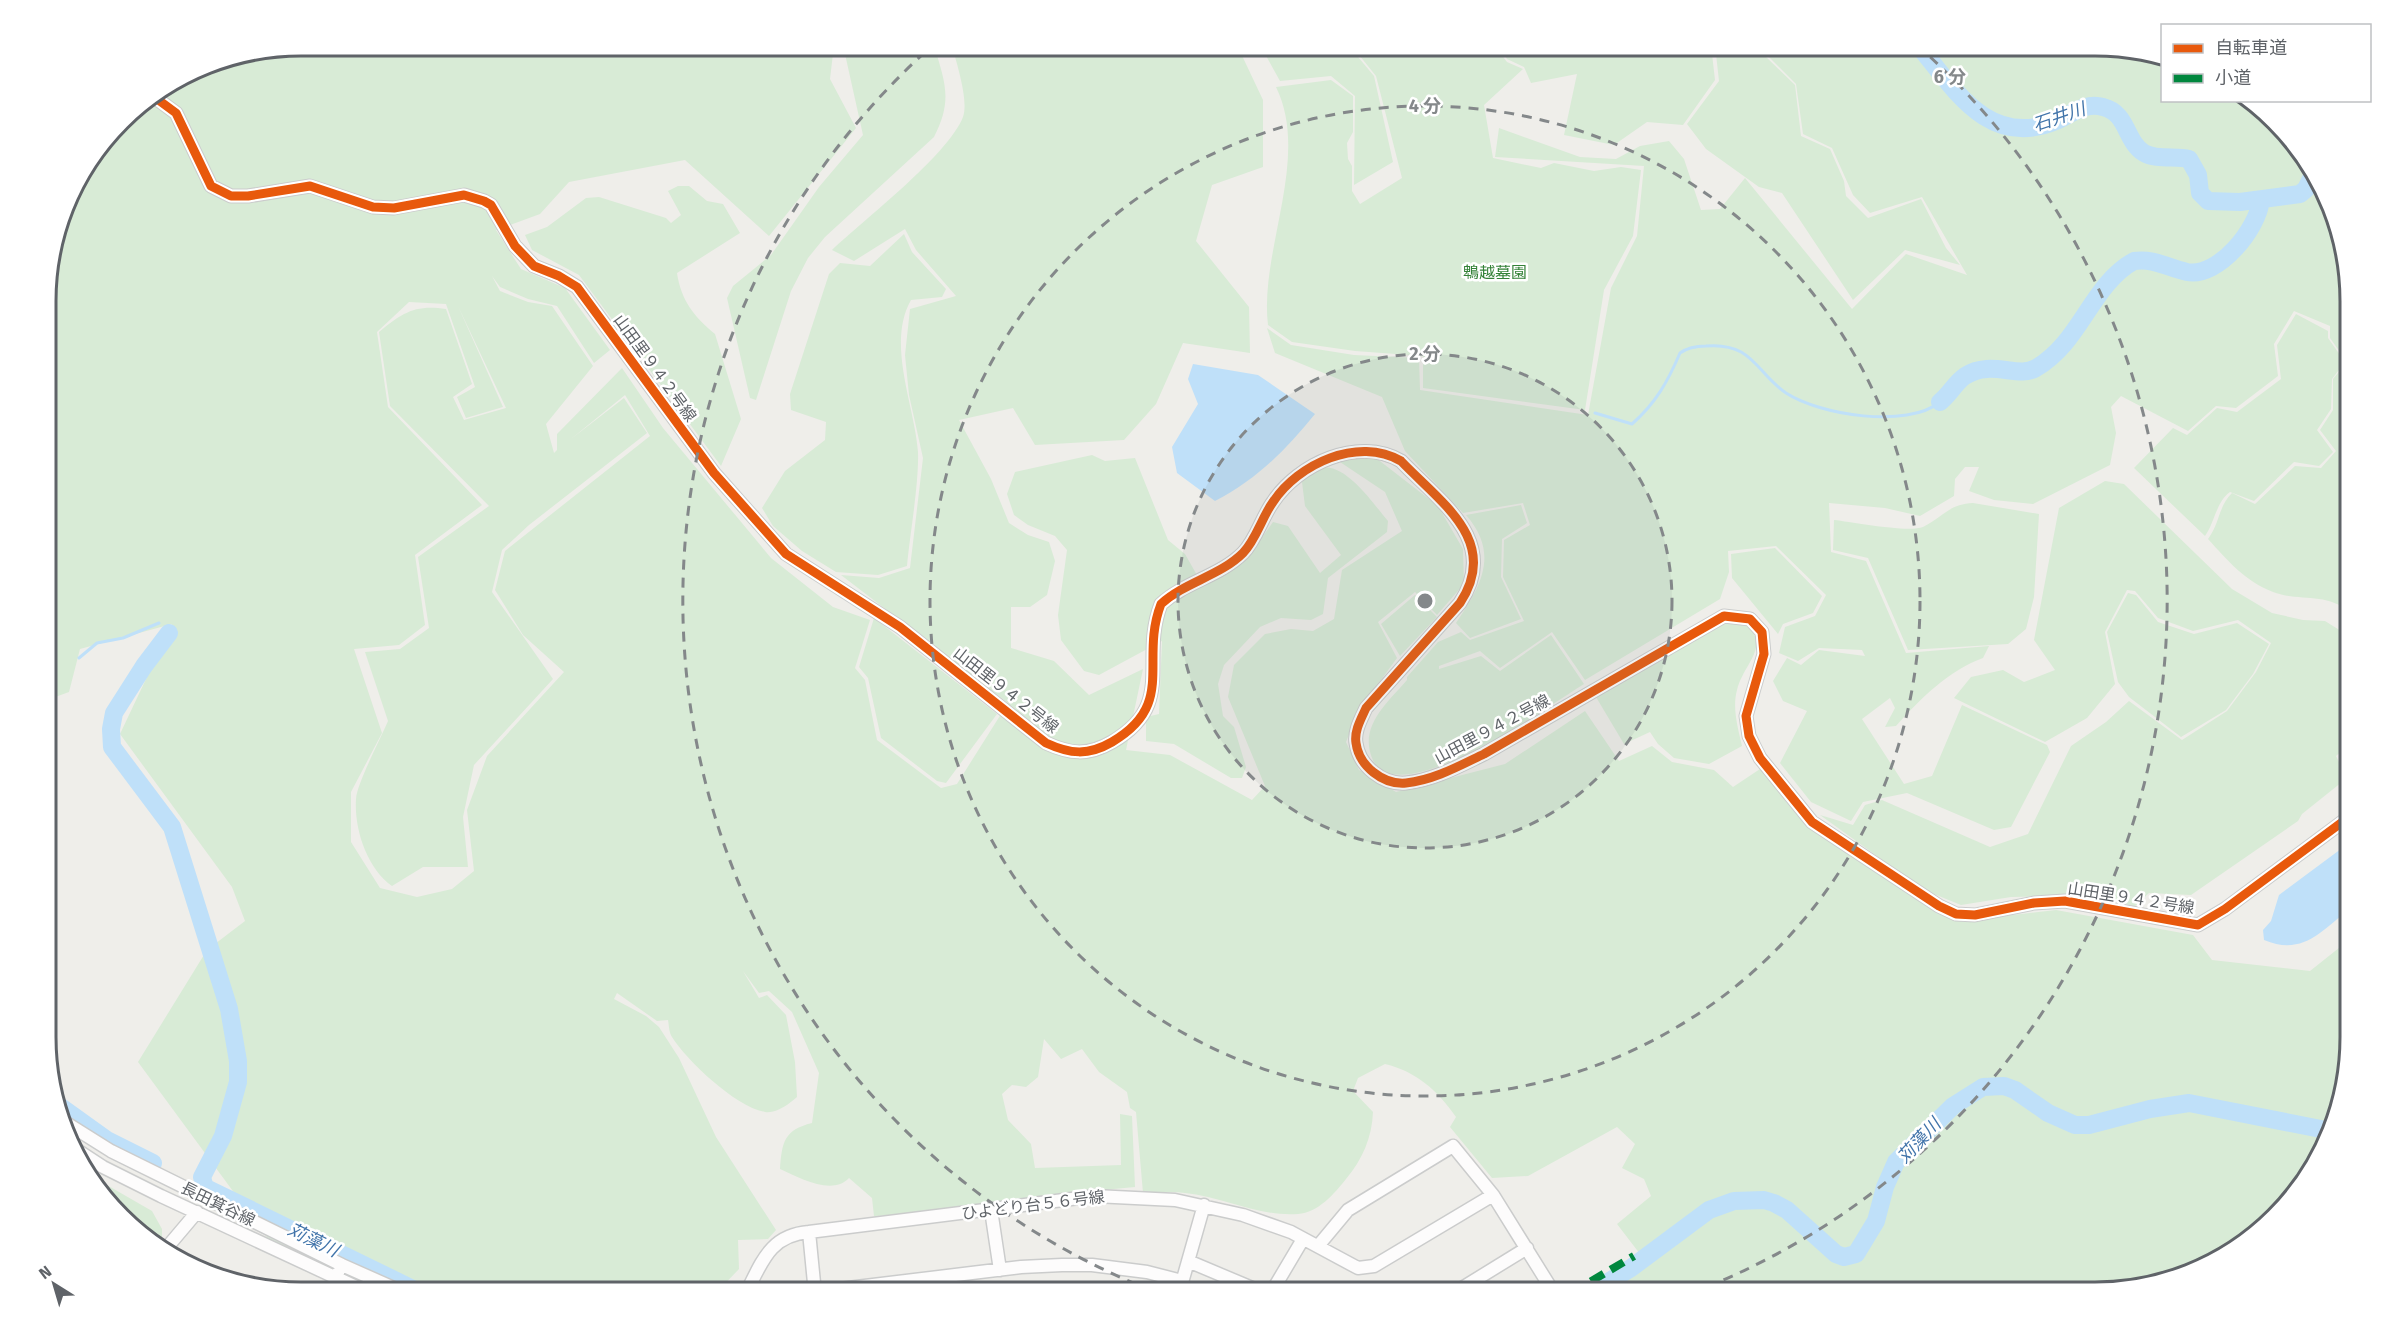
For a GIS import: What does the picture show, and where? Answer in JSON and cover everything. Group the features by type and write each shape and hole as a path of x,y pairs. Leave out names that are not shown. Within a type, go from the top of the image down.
{"street":[{"name":"山田里９４２号線","path":"160,101 176,113 212,186 231,196 248,196 310,186 373,207 393,208 464,195 491,205 515,246 534,266 559,276 577,287 714,473 786,554 900,627 1046,743 1067,752 1090,751 1109,744 1129,732 1144,717 1153,692 1152,656 1157,616 1161,604 1245,552 1273,501 1292,479 1323,460 1366,451 1391,455 1401,461 1460,523 1470,538 1475,562 1469,589 1460,603 1366,708 1359,722 1356,743 1360,758 1375,774 1392,782 1405,783 1445,773 1494,748 1724,616 1736,615 1750,619 1758,626 1765,642 1746,716 1749,736 1760,758 1812,822 1929,900 1956,914 1975,915 2034,903 2066,902 2198,925 2225,909 2340,824"},
{"name":"長田箕谷線","path":"73,1127 111,1151 380,1282"},
{"path":"1318,1246 1348,1210 1453,1146 1494,1195 1547,1282"},
{"name":"長田箕谷線","path":"86,1156 103,1167 335,1282"},
{"name":"ひよどり台５６号線","path":"752,1282 770,1249 789,1234 1095,1196 1175,1200 1243,1215 1303,1239 1344,1263 1358,1268 1374,1266 1494,1195"},
{"path":"1182,1282 1204,1205"},
{"path":"991,1210 1000,1270"},
{"path":"170,1245 197,1212"},
{"path":"809,1232 814,1282"},
{"path":"1278,1282 1303,1239"},
{"path":"1472,1282 1527,1248"},
{"path":"1188,1261 1238,1282"},
{"path":"899,1282 1000,1270 1092,1265 1147,1272 1169,1282"},
{"path":"342,1282 348,1268"}],"green space":[{"path":"285,56 833,56 830,79 856,128 769,236 685,160 569,182 540,214 496,230 521,269 565,288 610,350 594,363 557,306 528,299 500,287 492,276 500,291 528,302 552,306 593,366 546,424 554,453 557,450 557,434 622,368 663,428 771,558 833,607 870,620 855,668 865,680 877,740 941,788 957,784 1008,703 841,575 879,578 910,568 923,458 909,395 905,355 910,309 956,296 916,250 905,229 854,261 832,250 924,168 954,132 963,117 964,110 961,81 955,56 1242,56 1263,100 1263,167 1212,185 1196,241 1249,307 1250,353 1183,343 1156,404 1124,440 1035,445 1013,408 959,420 991,479 1009,523 1028,535 1049,542 1055,561 1047,595 1030,607 1011,607 1011,648 1054,661 1089,695 1143,669 1126,750 1170,755 1252,800 1265,786 1228,697 1234,665 1265,634 1291,629 1313,631 1334,619 1342,570 1402,531 1385,492 1337,460 1376,458 1438,506 1463,549 1464,584 1437,615 1415,592 1378,622 1397,658 1359,710 1346,742 1359,770 1396,792 1505,764 1585,711 1619,761 1652,746 1672,762 1714,770 1733,787 1760,769 1803,821 1932,910 1968,920 2056,910 2193,935 2212,960 2310,971 2340,947 2340,1037 2335,1085 2321,1131 2307,1160 2268,1211 2217,1250 2188,1264 2158,1274 2110,1282 1599,1282 1640,1254 1617,1224 1651,1196 1644,1179 1622,1168 1635,1144 1617,1127 1528,1176 1492,1178 1450,1127 1456,1117 1434,1090 1417,1077 1385,1064 1358,1078 1353,1091 1373,1112 1368,1140 1352,1172 1331,1196 1312,1210 1298,1214 1270,1213 1199,1195 1174,1192 1143,1193 1136,1112 1130,1108 1127,1092 1099,1072 1082,1049 1061,1059 1044,1039 1038,1077 1026,1087 1012,1085 1002,1094 1008,1120 1031,1144 1035,1168 1121,1165 1120,1114 1132,1116 1135,1187 1040,1196 946,1213 874,1216 872,1198 849,1178 834,1185 816,1184 780,1169 786,1139 795,1129 812,1123 819,1073 792,1012 769,991 759,993 743,971 759,998 767,995 786,1015 795,1062 797,1097 774,1111 765,1112 740,1102 713,1082 679,1047 671,1035 668,1020 657,1021 617,993 614,999 646,1016 659,1027 679,1058 716,1137 776,1230 768,1239 738,1240 739,1269 727,1282 351,1282 277,1251 138,1062 207,950 245,921 232,887 120,734 172,624 80,649 69,692 56,697 56,285 64,237 81,192 106,152 139,116 178,88 207,74 253,60","holes":["409,302 446,304 475,387 457,397 466,418 503,407 458,306 506,408 464,420 453,397 472,384 446,309 417,309 402,315 379,332 390,406 489,506 418,557 429,628 400,649 365,652 388,721 357,792 357,823 369,858 383,878 392,886 423,867 468,867 463,817 474,765 553,679 492,592 502,550 529,525 647,433 624,398 571,439 625,395 650,436 505,551 495,590 523,635 564,672 487,756 467,810 474,871 452,889 417,897 380,888 351,842 351,792 382,733 354,649 399,645 425,625 415,555 482,505 388,407 377,332"]},
{"path":"845,56 937,56 944,81 945,102 944,112 934,137 825,237 808,258 791,291 756,400 750,398 727,298 733,286 771,255 819,187 863,135"},
{"path":"1266,56 1357,56 1374,76 1393,162 1354,185 1355,96 1331,76 1280,81"},
{"name":"鵯越墓園","path":"1360,56 1502,56 1507,62 1523,69 1484,105 1493,158 1541,168 1554,163 1594,171 1621,167 1641,170 1633,236 1604,290 1585,410 1423,388 1423,356 1355,351 1292,342 1268,325 1267,296 1270,267 1282,205 1288,144 1285,115 1276,87 1331,80 1353,96 1353,132 1347,143 1348,159 1352,166 1352,191 1360,204 1402,178 1376,76"},
{"path":"1505,56 1712,56 1715,80 1683,125 1647,122 1614,145 1564,135 1577,74 1531,83 1524,67"},
{"path":"1716,56 1765,56 1795,85 1801,136 1830,149 1844,181 1846,196 1868,218 1921,199 1946,248 1960,265 1905,250 1853,300 1782,193 1759,187 1706,149 1687,124 1719,81"},
{"path":"1768,56 2110,56 2161,65 2161,102 2237,102 2256,116 2279,139 2307,178 2321,207 2335,253 2340,301 2340,352 2330,338 2330,326 2294,311 2274,344 2278,376 2236,408 2216,406 2188,431 2121,396 2111,407 2116,433 2110,465 2033,504 1994,500 1969,491 1979,467 1965,467 1955,479 1954,496 1920,516 1885,508 1829,503 1831,552 1866,561 1906,653 1989,646 1983,658 1970,663 1947,678 1925,696 1896,726 1885,727 1895,708 1890,698 1862,719 1904,784 1932,776 1962,705 2047,745 2050,752 2011,827 1994,830 1907,793 1863,802 1851,821 1811,802 1780,763 1807,711 1783,701 1773,681 1787,658 1801,665 1819,650 1865,656 1862,650 1819,648 1798,661 1779,653 1785,627 1815,616 1826,595 1776,546 1728,551 1729,572 1720,599 1585,680 1552,632 1500,668 1480,651 1439,666 1439,669 1481,656 1500,671 1551,635 1584,684 1509,731 1441,766 1410,774 1386,773 1372,758 1369,735 1372,725 1407,677 1438,642 1461,632 1470,640 1524,621 1503,577 1504,540 1530,525 1523,503 1463,513 1405,451 1382,397 1275,353 1267,328 1291,345 1354,355 1419,358 1420,390 1588,415 1611,288 1637,236 1644,166 1495,157 1499,128 1580,157 1616,159 1640,146 1669,141 1684,159 1701,210 1720,209 1745,178 1852,309 1906,254 1967,275 1922,197 1870,213 1853,195 1832,148 1803,134 1796,84"},
{"path":"678,186 689,186 707,201 723,204 740,233 677,273 685,300 701,321 715,334 741,419 721,466 579,275 532,250 525,235 547,227 586,198 599,197 666,218 671,223 681,215 668,191"},
{"path":"904,234 912,252 946,289 942,297 911,300 904,317 901,336 901,355 918,452 916,493 907,566 878,575 836,572 802,551 773,526 762,508 785,471 825,440 826,422 791,410 790,394 829,274 840,263 870,266"},
{"path":"2296,314 2328,331 2328,338 2340,355 2340,369 2332,379 2331,409 2317,430 2333,452 2319,466 2294,462 2254,501 2230,492 2222,501 2205,536 2134,468 2173,428 2187,435 2217,408 2237,412 2281,379 2277,345"},
{"path":"2340,370 2340,606 2322,600 2283,595 2263,587 2238,570 2208,539 2227,498 2232,493 2255,504 2295,466 2321,468 2336,451 2320,430 2333,410 2333,379"},
{"path":"1092,455 1105,461 1135,458 1168,540 1185,554 1202,584 1247,558 1273,522 1288,526 1320,573 1341,555 1305,506 1302,482 1316,470 1326,468 1347,476 1366,494 1388,521 1387,532 1328,578 1323,614 1311,620 1281,618 1260,627 1224,665 1218,684 1223,716 1234,727 1246,767 1242,778 1231,778 1174,744 1146,741 1146,717 1159,714 1162,641 1099,675 1084,671 1061,640 1058,615 1067,550 1055,536 1028,525 1014,515 1007,494 1015,472"},
{"path":"2105,481 2124,484 2232,589 2272,613 2303,620 2325,621 2340,630 2340,753 2336,756 2340,764 2340,784 2302,814 2298,821 2191,895 2149,893 2134,907 2102,895 2011,897 1961,905 1924,890 1820,815 1853,825 1865,805 1882,800 1990,847 2028,834 2071,746 2106,722 2129,701 2182,740 2227,711 2256,672 2271,643 2238,620 2193,631 2158,618 2135,591 2127,590 2105,632 2115,684 2087,718 2045,742 1954,698 1971,677 2003,670 2024,682 2055,670 2034,640 2059,508"},
{"path":"1973,503 2039,514 2034,597 2026,629 2008,644 1908,650 1868,558 1833,550 1834,520 1916,529 1930,523 1952,508"},
{"path":"1521,505 1527,523 1502,539 1501,577 1521,619 1470,638 1456,623 1479,583 1484,557 1482,543 1476,529 1466,515"},
{"path":"1775,548 1822,596 1813,613 1783,624 1778,634 1732,578 1731,554"},
{"path":"2128,593 2136,595 2158,622 2194,634 2237,623 2269,644 2253,674 2226,710 2181,737 2129,697 2118,682 2107,632"},
{"path":"1415,595 1437,617 1400,656 1381,624"},
{"path":"874,618 997,714 946,783 937,781 881,738 868,678 859,667"},
{"path":"1715,622 1746,622 1756,640 1754,655 1740,680 1735,704 1742,746 1709,764 1674,758 1658,744 1650,732 1624,744 1596,697"},
{"path":"104,1184 152,1211 162,1229 162,1239 127,1211"}],"water":[{"path":"1193,364 1258,375 1315,414 1270,463 1244,484 1215,501 1177,473 1172,447 1198,404 1188,379"},
{"path":"2340,850 2340,916 2320,933 2300,943 2289,945 2264,940 2263,930 2271,921 2279,895"}],"waterway":[{"name":"石井川","path":"1927,56 1960,96 1976,110 1993,121 2011,127 2032,128 2056,121 2084,107 2096,106 2111,110 2122,121 2133,142 2144,153 2189,159 2198,175 2200,193 2208,201 2240,202 2300,194 2309,182"},
{"path":"1940,402 1961,379 1975,371 1994,369 2021,372 2036,368 2064,344 2107,284 2119,271 2134,261 2155,262 2187,272 2199,272 2212,267 2224,259 2245,237 2253,224 2261,200"},
{"path":"1595,413 1632,424 1648,408 1660,391 1680,353 1703,346 1722,346 1734,349 1752,360 1786,393 1801,401 1841,413 1886,417 1907,415 1925,410 1940,402"},
{"path":"79,658 97,643 123,638 159,623"},
{"path":"169,633 144,666 114,713 111,729 112,747 172,827 229,1009 238,1061 238,1082 223,1136 202,1177 205,1188"},
{"name":"苅藻川","path":"1608,1282 1631,1268 1709,1210 1734,1201 1764,1200 1774,1203 1787,1210 1836,1254 1844,1257 1856,1254 1876,1221 1885,1187 1896,1162 1953,1106 1983,1087 2004,1086 2015,1090 2048,1113 2075,1125 2089,1125 2150,1109 2189,1103 2322,1129"},
{"path":"68,1112 107,1140 153,1163"},
{"name":"苅藻川","path":"202,1186 398,1282"}],"marked path":[{"path":"1590,1282 1634,1256"}],"cycle path":[{"path":"160,101 176,113 211,186 231,196 248,196 310,186 373,207 394,208 464,195 491,205 515,246 534,266 559,276 577,287 714,473 786,554 900,627 1046,743 1063,749 1079,752 1103,747 1132,727 1144,712 1153,680 1153,644 1161,604 1170,596 1224,568 1243,553 1252,542 1273,502 1298,476 1330,458 1348,453 1366,452 1384,454 1401,461 1448,508 1460,524 1470,542 1474,560 1471,581 1460,603 1366,708 1358,725 1356,743 1362,759 1374,772 1389,781 1406,783 1426,779 1484,754 1724,616 1750,619 1762,632 1764,654 1746,716 1749,736 1760,758 1812,822 1939,906 1956,914 1975,915 2034,903 2065,901 2198,925 2225,909 2340,824"}]}
